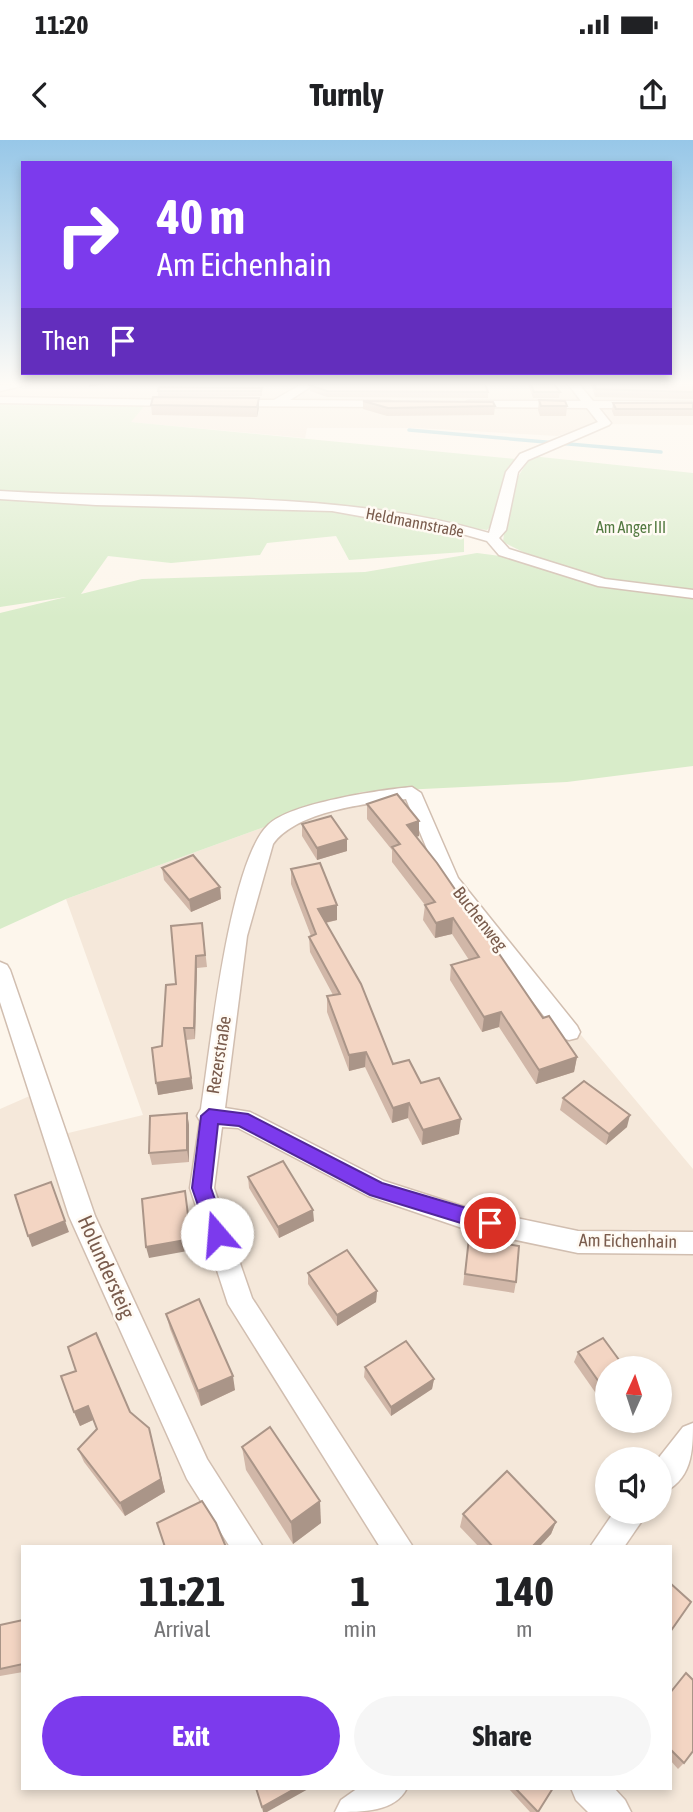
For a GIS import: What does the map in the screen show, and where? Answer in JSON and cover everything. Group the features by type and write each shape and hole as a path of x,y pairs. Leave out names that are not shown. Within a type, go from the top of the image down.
{"street":[{"path":"492,538 499,530 512,472 520,462"},
{"name":"Heldmannstraße","path":"0,495 96,502 332,507 492,538 504,552 603,583 693,594"},
{"name":"Buchenweg","path":"412,793 449,880 569,1032"},
{"name":"Rezerstraße","path":"397,1545 241,1304 202,1188 209,1116 237,936 264,843 276,827 300,817 359,798 412,793"},
{"name":"Holundersteig","path":"0,970 82,1216 197,1469 247,1545"},
{"name":"Am Eichenhain","path":"209,1116 242,1119 377,1189 468,1219 578,1242 693,1243"},
{"path":"672,1464 693,1437"},
{"path":"608,1545 624,1524"},
{"path":"353,1812 387,1790"},
{"path":"590,1790 613,1812"}],"shaded area":[{"path":"415,790 455,884 693,1169 693,1812 0,1812 0,1109 41,1091 60,1135 143,1115 66,899 361,792"}],"green space":[{"name":"Am Anger III","path":"0,462 513,462 508,468 493,524 487,530 464,527 464,552 349,560 336,536 267,543 260,555 171,563 108,556 81,594 142,579 365,572 477,553 541,561 503,542 509,491 527,462 588,462 693,473 693,766 567,782 361,792 66,899 0,929 0,613 66,597 0,607"}],"building":[{"path":"397,794 419,821 407,825 437,863 543,1018 549,1016 577,1057 539,1070 501,1012 484,1017 451,965 479,957 453,918 436,923 425,905 435,902 392,847 400,844 367,804"},
{"path":"331,816 347,839 317,848 302,824"},
{"path":"193,855 220,887 189,900 162,868"},
{"path":"320,863 337,905 318,909 361,984 393,1064 409,1060 421,1083 439,1078 461,1119 423,1130 409,1103 393,1108 366,1052 349,1055 327,996 340,994 309,937 316,934 291,869"},
{"path":"202,923 205,955 196,956 194,1028 184,1028 191,1078 156,1083 152,1048 162,1046 166,985 176,984 171,926"},
{"path":"584,1081 630,1115 609,1134 563,1098"},
{"path":"187,1113 187,1150 149,1153 150,1116"},
{"path":"283,1161 313,1210 278,1227 248,1177"},
{"path":"51,1182 65,1221 28,1236 15,1195"},
{"path":"185,1191 191,1239 146,1247 142,1199"},
{"path":"469,1238 519,1246 516,1282 465,1274"},
{"path":"347,1250 377,1291 337,1315 308,1273"},
{"path":"199,1299 233,1376 198,1391 166,1314"},
{"path":"96,1333 130,1412 149,1428 161,1479 120,1503 78,1449 97,1429 88,1406 74,1412 61,1376 76,1371 68,1347"},
{"path":"603,1338 616,1356 595,1356 595,1376 578,1352"},
{"path":"406,1341 434,1379 391,1407 365,1367"},
{"path":"270,1427 320,1501 291,1522 242,1447"},
{"path":"507,1471 556,1522 534,1545 491,1545 463,1514"},
{"path":"202,1501 216,1523 225,1545 164,1545 157,1523"},
{"path":"672,1585 691,1602 672,1629"},
{"path":"21,1620 21,1664 0,1669 0,1625"},
{"path":"686,1673 693,1680 693,1751 684,1763 672,1751 672,1690"},
{"path":"257,1790 292,1790 262,1807"},
{"path":"517,1790 552,1790 538,1812"}],"route":[{"path":"217,1234 202,1188 209,1116 242,1119 377,1189 468,1219 490,1223"}]}
